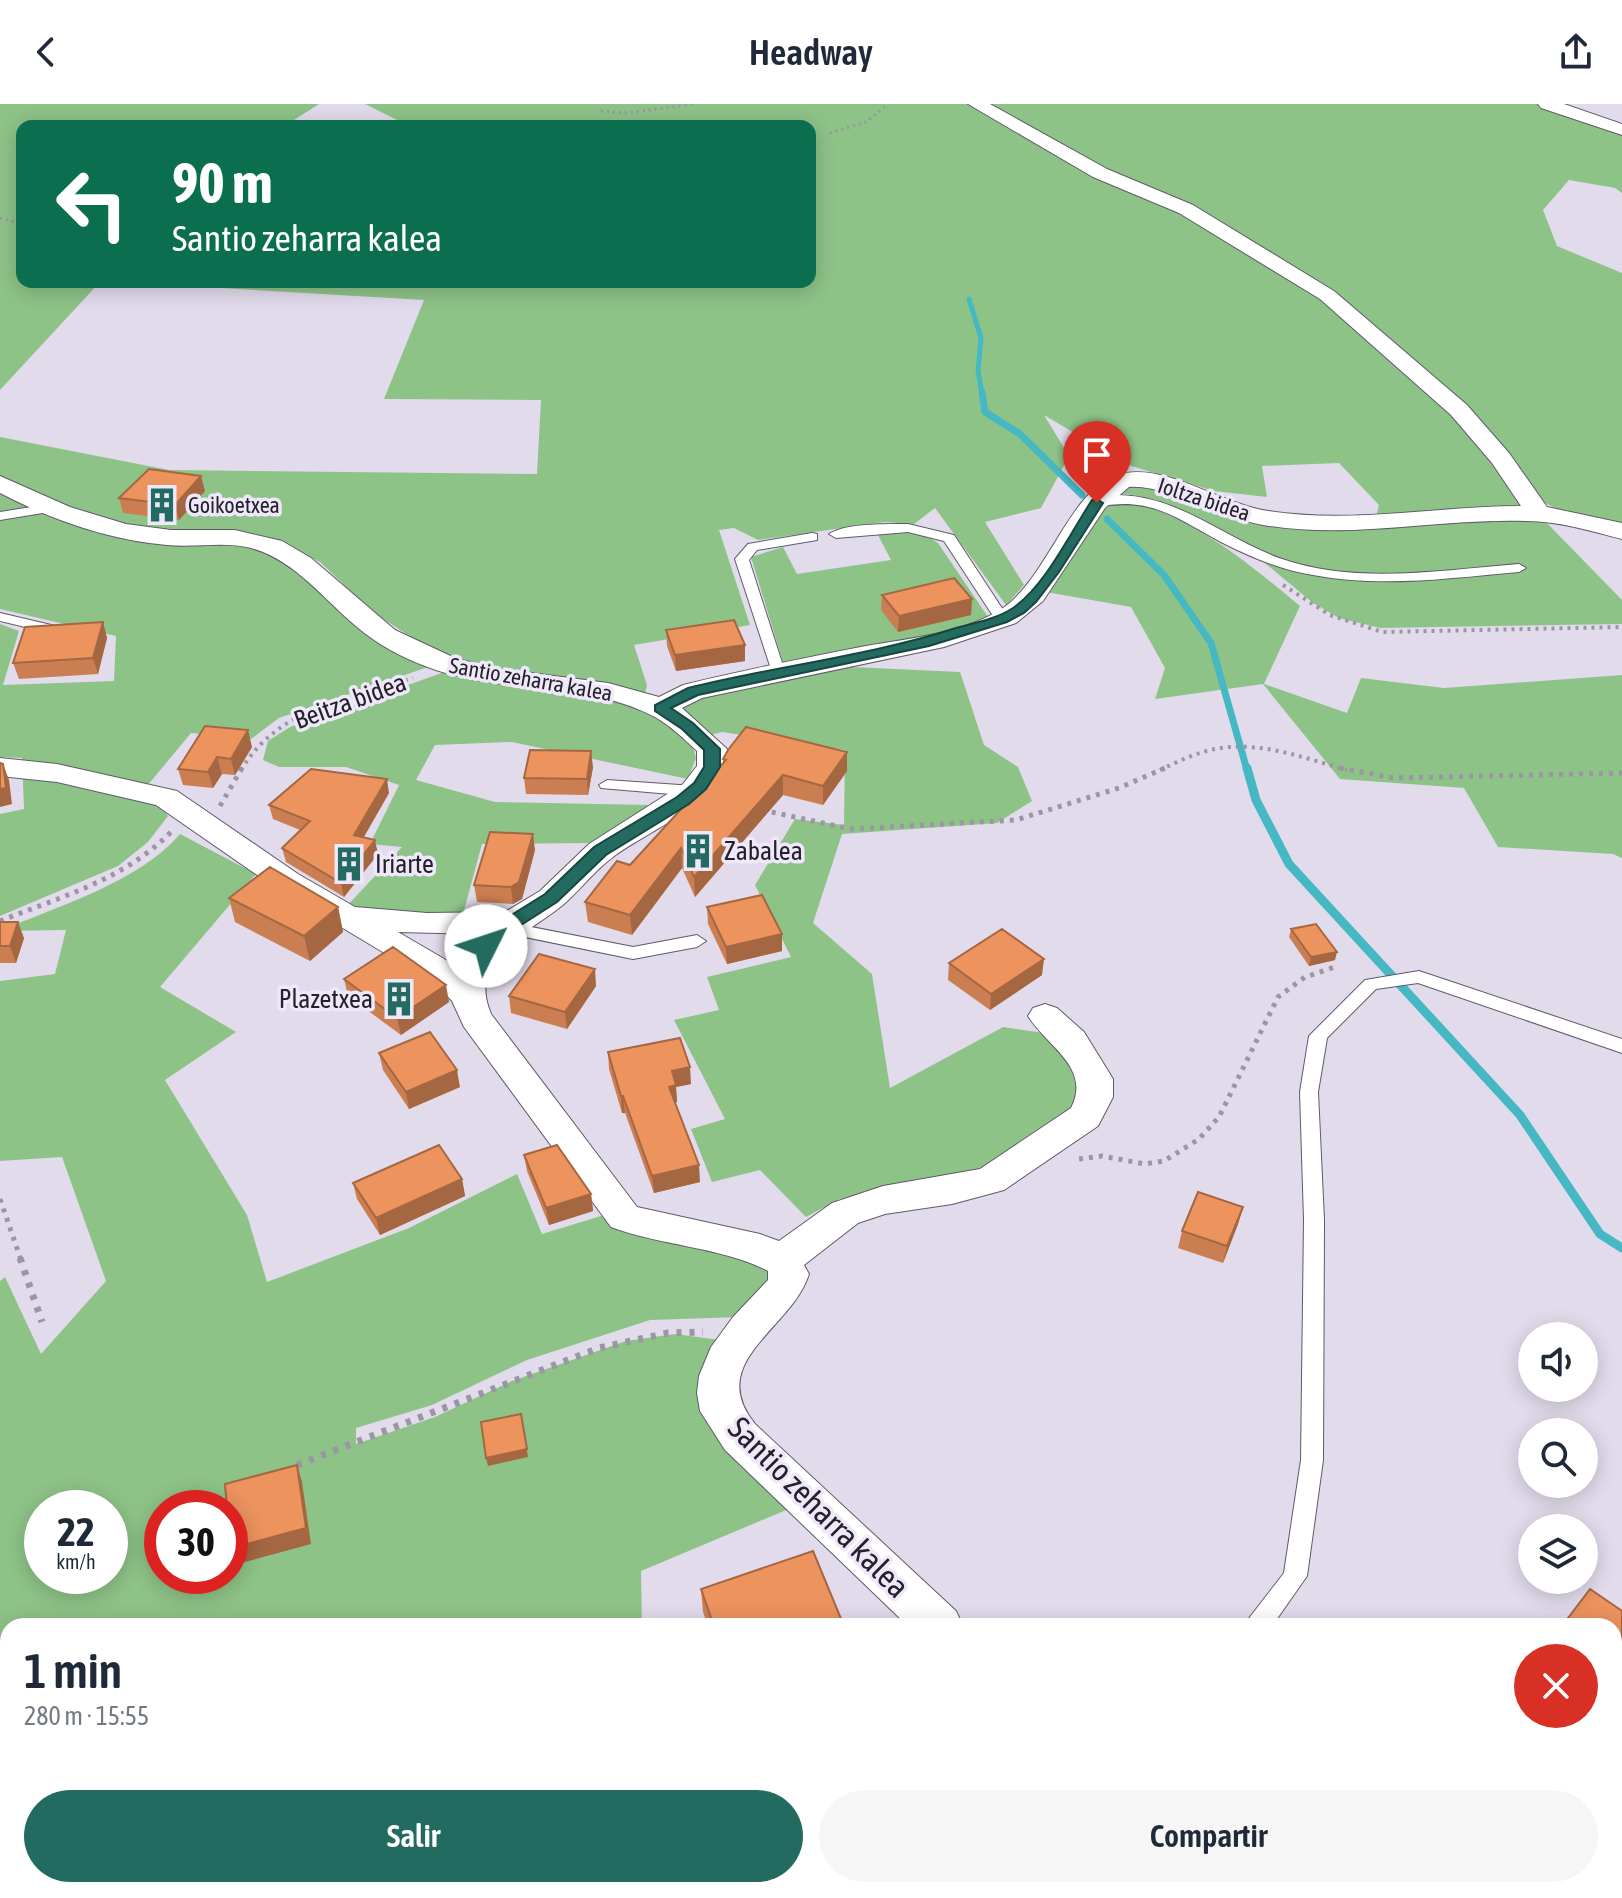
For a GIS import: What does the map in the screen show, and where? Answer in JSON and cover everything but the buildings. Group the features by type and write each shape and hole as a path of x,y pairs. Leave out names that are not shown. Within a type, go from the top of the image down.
{"street":[{"path":"977,104 1100,173 1186,209 1327,295 1459,410 1501,458 1539,514"},
{"path":"1547,104 1622,130"},
{"name":"Ioltza bidea","path":"660,708 693,691 929,641 1002,619 1019,610 1038,590 1097,503 1123,481 1144,480 1231,510 1285,520 1372,521 1539,514 1622,531"},
{"name":"Santio zeharra kalea","path":"4,492 128,534 174,538 219,536 258,541 309,568 369,624 402,646 448,666 618,694 660,708 688,726 712,749 712,767 694,791 600,851 551,898 509,925 486,946 467,996"},
{"path":"0,767 35,769 166,798 287,881 448,976 467,996 476,1018 624,1217 646,1225 760,1249 782,1260 845,1213 883,1200 952,1190 991,1180 1085,1117 1095,1097 1095,1079 1072,1041 1045,1016"},
{"path":"349,916 427,924 509,925"},
{"name":"Santio zeharra kalea","path":"782,1260 789,1274 785,1287 724,1360 716,1382 721,1411 740,1437 932,1618"}],"lane":[{"path":"1097,503 1116,497 1155,501 1244,549 1294,569 1326,576 1366,578 1519,568"},
{"path":"0,516 50,508"},
{"path":"836,534 913,528 937,532 949,538 1002,619"},
{"path":"778,672 742,559 753,547 812,537"},
{"path":"0,617 70,633"},
{"path":"607,785 694,791"},
{"path":"509,925 633,953 697,941"},
{"path":"1264,1618 1295,1576 1312,1460 1314,1220 1309,1092 1318,1036 1371,984 1419,977 1622,1046"}],"path":[{"path":"601,111 625,113 695,104"},
{"path":"830,133 866,122 888,104"},
{"path":"1244,549 1302,600 1355,627 1382,632 1622,627"},
{"name":"Beitza bidea","path":"0,921 119,872 150,855 170,834 194,818 274,730 332,705 448,666"},
{"path":"694,791 790,817 851,829 1016,820 1119,788 1202,752 1234,746 1261,747 1350,771 1393,778 1622,773"},
{"path":"1072,1160 1102,1156 1145,1164 1164,1161 1199,1139 1219,1117 1278,997 1305,977 1338,966"},
{"path":"0,1199 42,1322"},
{"path":"297,1465 437,1414 552,1364 629,1338 677,1331 746,1334"}],"green space":[{"path":"0,104 319,104 294,120 16,120 16,288 94,288 0,390"},
{"path":"365,104 970,104 1181,210 1325,297 1456,412 1525,498 1522,509 1376,517 1379,505 1339,463 1262,466 1267,497 1214,491 1128,465 1044,415 1069,456 1041,508 985,522 1024,585 1006,605 935,508 914,524 884,522 758,540 734,528 719,530 750,625 634,645 647,685 641,708 831,666 960,672 984,745 1018,767 1032,801 997,823 842,834 813,923 872,974 890,1088 1003,1027 1044,1033 1075,1068 1078,1106 986,1168 839,1199 806,1217 760,1170 712,1182 691,1129 725,1119 674,1020 719,1010 707,977 791,957 755,885 795,819 844,825 845,750 722,732 691,740 696,758 688,779 512,742 435,745 416,780 495,802 650,805 589,843 482,844 463,914 426,915 346,907 402,847 370,844 399,785 346,767 279,767 263,760 268,741 290,727 450,670 425,646 374,613 320,562 289,546 136,529 91,513 59,517 127,540 250,546 279,556 431,666 279,718 251,739 191,733 147,786 168,816 148,842 118,866 0,916 0,814 24,809 22,758 0,757 0,624 19,631 3,685 114,681 116,636 0,609 0,437 169,470 537,474 541,400 384,399 424,300 221,288 816,288 816,120 397,120"},
{"path":"983,104 1539,104 1622,133 1622,193 1615,188 1569,180 1543,210 1557,246 1622,273 1622,527 1565,513 1545,503 1460,401 1330,292 1103,172"},
{"path":"1125,486 1150,487 1254,520 1544,520 1622,600 1622,624 1380,628 1339,618 1313,603 1242,544 1158,500 1116,492"},
{"path":"1130,501 1199,531 1241,558 1300,606 1264,684 1347,713 1361,678 1444,688 1622,675 1622,858 1613,854 1498,847 1464,788 1340,779 1263,684 1155,699 1165,668 1131,607 1046,592 1105,509 1115,503"},
{"path":"906,533 927,536 938,543 988,617 940,634 784,666 751,557 783,547 797,574 891,560 878,535"},
{"path":"180,834 256,874 160,987 236,1032 165,1080 247,1215 267,1282 409,1228 517,1174 542,1234 614,1212 744,1248 774,1275 740,1317 650,1320 527,1360 432,1405 356,1428 356,1444 435,1417 512,1381 626,1341 675,1334 720,1340 698,1389 699,1405 725,1443 791,1508 641,1571 642,1618 0,1618 0,1281 5,1277 41,1354 106,1281 62,1157 0,1161 0,981 55,974 66,930 0,931 120,879 163,851"}],"waterway":[{"path":"969,299 981,338 978,371 982,394"},
{"path":"982,392 985,412 1020,434 1082,495"},
{"path":"1107,519 1164,575 1211,643 1247,770"},
{"path":"1247,768 1256,800 1289,864 1520,1115 1600,1234 1622,1248"}],"place":[{"name":"Goikoetxea","path":"162,505"},
{"name":"Zabalea","path":"698,851"},
{"name":"Iriarte","path":"349,864"},
{"name":"Plazetxea","path":"399,999"}],"route":[{"path":"486,946 511,923 551,898 600,851 683,801 700,786 712,767 712,749 688,726 660,708 693,691 929,641 1002,619 1031,599 1097,503"}]}
